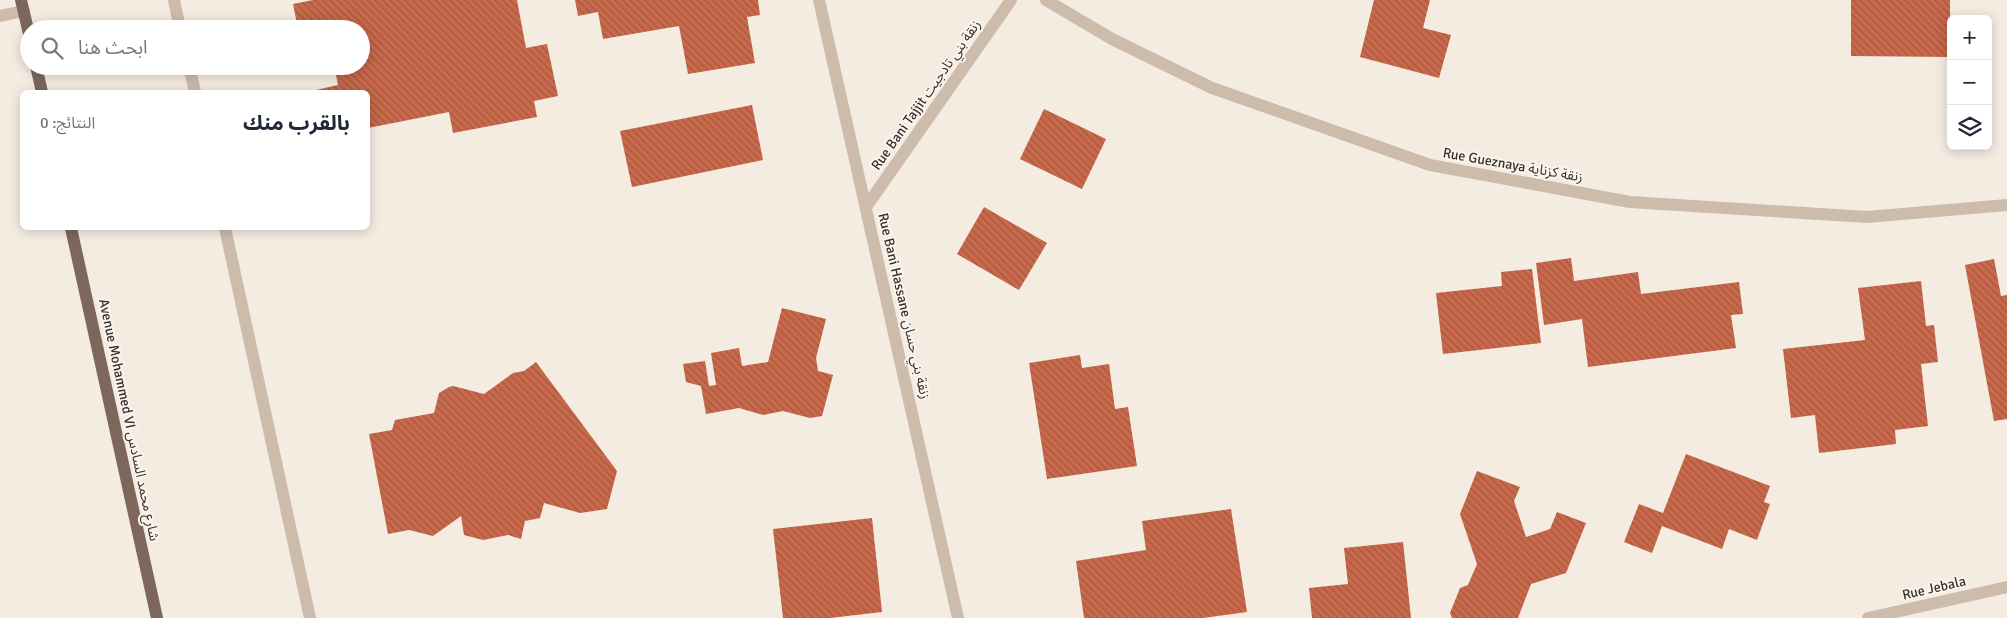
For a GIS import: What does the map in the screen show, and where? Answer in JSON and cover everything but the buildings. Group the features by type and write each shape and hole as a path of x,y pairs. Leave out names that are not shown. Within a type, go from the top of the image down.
{"main road":[{"path":"22,5 26,20"},
{"path":"38,75 42,90"},
{"name":"Avenue Mohammed VI شارع محمد السادس","path":"71,230 157,618"}],"street":[{"path":"174,0 178,20"},
{"name":"Rue Bani Hassane زنقة بني حسان","path":"819,0 958,618"},
{"name":"Rue Bani Tajjit زنقة بني تادجيت","path":"866,207 1011,0"},
{"name":"Rue Gueznaya زنقة كزناية","path":"1046,0 1112,38 1212,88 1430,165 1630,202 1867,217 2007,205"},
{"path":"0,16 22,5"},
{"path":"191,75 195,90"},
{"path":"225,230 310,618"},
{"name":"Rue Jebala","path":"1868,618 2007,587"}]}
